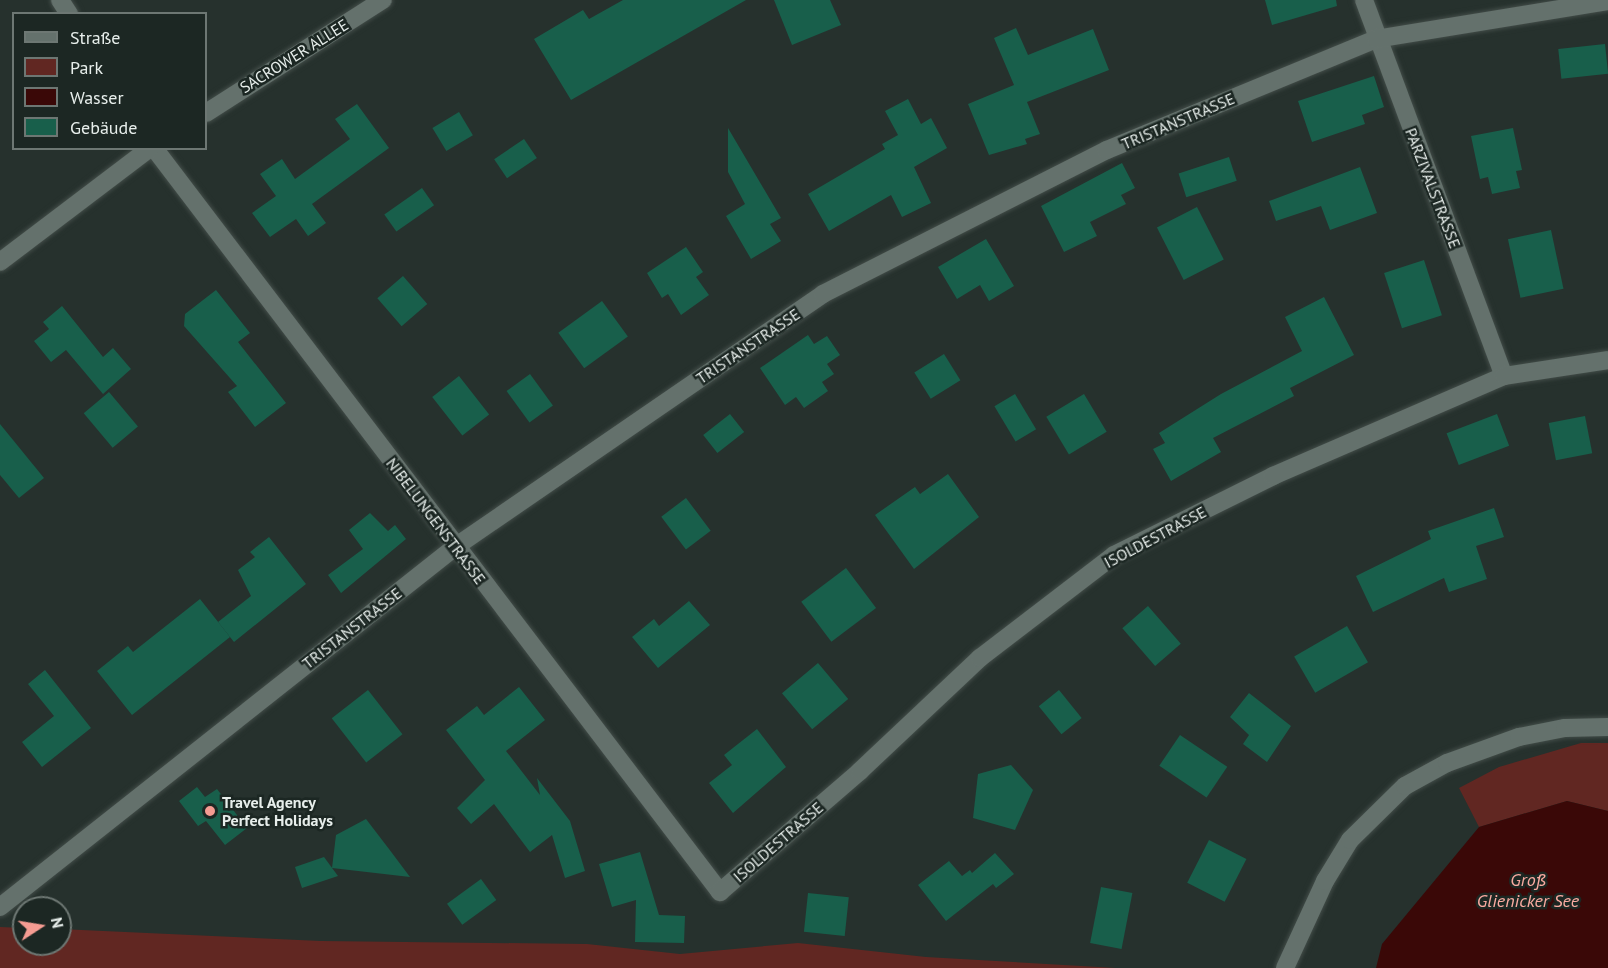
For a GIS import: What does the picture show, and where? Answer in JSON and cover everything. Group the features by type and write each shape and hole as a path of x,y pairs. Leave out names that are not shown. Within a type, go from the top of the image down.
{"street":[{"name":"SACROWER ALLEE","path":"207,112 383,0"},
{"name":"PARZIVALSTRASSE","path":"1364,0 1376,39 1504,376"},
{"name":"TRISTANSTRASSE","path":"0,907 455,547 824,294 1107,150 1376,39 1608,1"},
{"path":"0,262 149,150"},
{"name":"NIBELUNGENSTRASSE","path":"154,150 720,892"},
{"name":"ISOLDESTRASSE","path":"720,892 860,771 980,658 1114,555 1273,476 1504,376 1608,360"},
{"path":"1285,968 1325,881 1350,840 1405,786 1447,763 1519,737 1564,728 1608,727"}],"green space":[{"path":"1581,743 1608,743 1608,811 1567,801 1479,827 1459,788 1499,767"},
{"path":"0,927 12,928 12,956 72,956 72,930 321,941 587,944 680,954 798,943 926,957 1116,968 0,968"}],"water":[{"name":"Groß Glienicker See","path":"1567,801 1608,811 1608,968 1376,968 1382,944 1479,827"}],"building":[{"path":"623,0 746,0 571,100 534,39 583,10 589,19"},
{"path":"774,0 830,0 841,25 792,45"},
{"path":"1265,0 1336,0 1337,6 1272,25"},
{"path":"1016,28 1028,55 1093,29 1109,70 1027,102 1040,134 1025,139 1027,144 989,155 968,104 1014,85 994,38"},
{"path":"1605,44 1608,74 1561,79 1558,49"},
{"path":"1374,76 1384,107 1362,115 1365,124 1312,142 1298,101"},
{"path":"908,99 921,124 931,118 947,148 914,167 931,203 902,217 891,195 829,231 808,194 885,149 882,144 898,135 885,111"},
{"path":"357,104 389,148 312,204 326,223 308,236 296,219 270,237 252,213 276,196 260,174 282,159 295,179 350,139 335,119"},
{"path":"459,112 473,135 446,151 432,128"},
{"path":"728,128 781,218 770,224 781,241 751,259 726,216 745,204 728,172"},
{"path":"1513,128 1522,170 1516,171 1520,188 1492,194 1488,177 1480,179 1471,136"},
{"path":"524,139 537,158 507,178 494,159"},
{"path":"1229,157 1237,181 1186,197 1179,173"},
{"path":"1122,163 1135,188 1121,195 1126,204 1090,222 1097,236 1064,252 1041,206"},
{"path":"1360,167 1377,213 1330,230 1321,206 1276,221 1269,201"},
{"path":"422,188 434,205 396,232 384,214"},
{"path":"1197,207 1224,260 1184,280 1157,227"},
{"path":"1551,230 1563,289 1520,298 1508,239"},
{"path":"986,239 1014,286 989,301 980,285 957,299 938,267"},
{"path":"686,247 703,272 696,277 709,295 681,315 668,294 662,298 647,273"},
{"path":"1424,260 1442,315 1402,328 1384,273"},
{"path":"403,276 427,304 402,326 377,298"},
{"path":"216,290 250,333 238,342 286,403 255,427 228,392 237,386 184,326 185,314"},
{"path":"1324,297 1354,355 1290,388 1294,396 1213,438 1221,452 1171,481 1153,449 1165,443 1159,433 1221,394 1302,351 1285,317"},
{"path":"602,301 628,337 584,368 558,333"},
{"path":"62,306 103,357 113,348 131,369 103,394 66,350 51,362 34,341 49,329 43,322"},
{"path":"808,335 814,344 827,336 840,355 827,364 834,374 822,382 828,391 804,408 796,397 785,405 760,368"},
{"path":"944,354 960,380 931,399 914,373"},
{"path":"530,374 553,406 529,423 507,391"},
{"path":"459,376 489,415 462,436 432,397"},
{"path":"109,392 138,426 113,448 84,413"},
{"path":"1015,394 1036,429 1016,442 994,406"},
{"path":"1084,394 1107,432 1069,454 1046,417"},
{"path":"730,414 744,432 717,453 703,435"},
{"path":"1497,414 1509,446 1459,465 1447,433"},
{"path":"1585,416 1592,453 1556,460 1549,423"},
{"path":"0,424 44,478 19,498 0,475"},
{"path":"948,474 979,517 914,569 875,515 915,487 920,494"},
{"path":"686,498 711,531 686,549 661,517"},
{"path":"1494,508 1504,537 1476,546 1487,579 1449,592 1444,578 1373,612 1356,576 1431,539 1428,531"},
{"path":"370,513 388,531 395,525 406,539 341,593 328,575 363,549 349,530"},
{"path":"269,537 306,584 234,642 218,622 251,596 238,570 255,557 250,552"},
{"path":"846,568 876,608 831,642 801,602"},
{"path":"200,599 230,637 132,715 97,671 128,646 133,652"},
{"path":"689,601 710,625 658,668 632,637 654,619 659,626"},
{"path":"1148,606 1181,644 1155,666 1122,628"},
{"path":"1347,626 1368,662 1315,693 1294,656"},
{"path":"818,663 848,699 812,729 782,693"},
{"path":"45,670 91,728 42,767 22,742 54,716 28,684"},
{"path":"519,687 545,720 506,751 540,795 537,778 570,821 585,871 565,878 552,835 530,852 494,804 471,824 457,808 485,780 446,730 477,706 484,715"},
{"path":"368,690 402,734 366,762 332,718"},
{"path":"1059,690 1082,718 1061,734 1039,706"},
{"path":"1249,693 1291,726 1267,762 1243,744 1249,735 1230,717"},
{"path":"757,729 786,767 733,813 709,783 732,765 724,755"},
{"path":"1180,735 1227,767 1207,798 1159,766"},
{"path":"1011,765 1033,790 1015,830 973,818 978,774"},
{"name":"Travel Agency Perfect Holidays","path":"197,787 205,797 217,789 247,828 225,845 206,821 198,826 179,801"},
{"path":"366,819 410,877 332,868 336,835"},
{"path":"1209,840 1246,859 1225,902 1187,883"},
{"path":"640,852 659,915 685,916 684,943 635,942 636,900 612,907 599,864"},
{"path":"995,853 1014,874 996,888 993,884 946,921 918,885 949,861 962,876 970,870 972,873"},
{"path":"324,857 338,876 302,888 295,867"},
{"path":"481,879 496,900 462,925 447,904"},
{"path":"1101,887 1132,893 1122,949 1090,943"},
{"path":"808,893 849,897 845,936 804,932"}],"place":[{"name":"Travel Agency Perfect Holidays","path":"210,811"}]}
